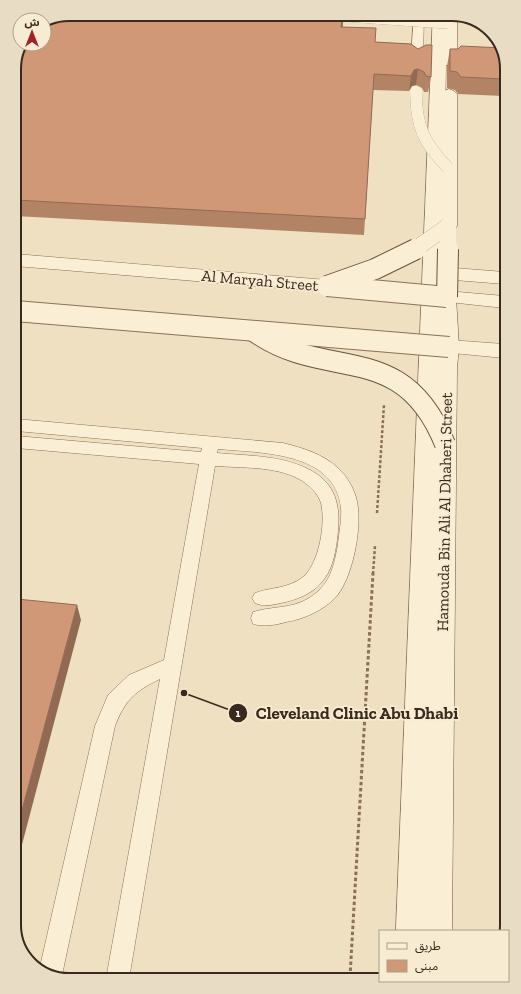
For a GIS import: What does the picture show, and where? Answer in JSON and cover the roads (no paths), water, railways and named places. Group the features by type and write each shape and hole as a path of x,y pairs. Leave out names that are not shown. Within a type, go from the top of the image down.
{"street":[{"path":"447,21 450,62"},
{"path":"411,930 433,272 447,21"},
{"name":"Hamouda Bin Ali Al Dhaheri Street","path":"437,930 445,444 449,347 447,297 449,94"},
{"path":"327,286 353,278 400,259 426,243 448,226"},
{"name":"Al Maryah Street","path":"21,260 500,302"},
{"path":"433,272 500,278"},
{"path":"21,312 255,332 500,351"},
{"path":"255,332 277,346 290,352 349,363 391,376 402,383 425,405 434,417 445,444"}],"lane":[{"path":"418,60 419,21"},
{"path":"416,92 418,127 425,141 435,155 448,168"},
{"path":"21,426 210,451 291,468 316,481 324,491 330,503 332,515 326,560 314,578 294,592 261,598"},
{"path":"21,442 210,451 283,449 315,459 329,468 339,479 346,491 350,504 350,517 343,570 337,582 316,603 285,616 260,618"},
{"path":"119,973 210,451"},
{"path":"51,969 105,726 116,701 136,681 172,665"}],"place":[{"name":"Cleveland Clinic Abu Dhabi","path":"184,693"}]}
